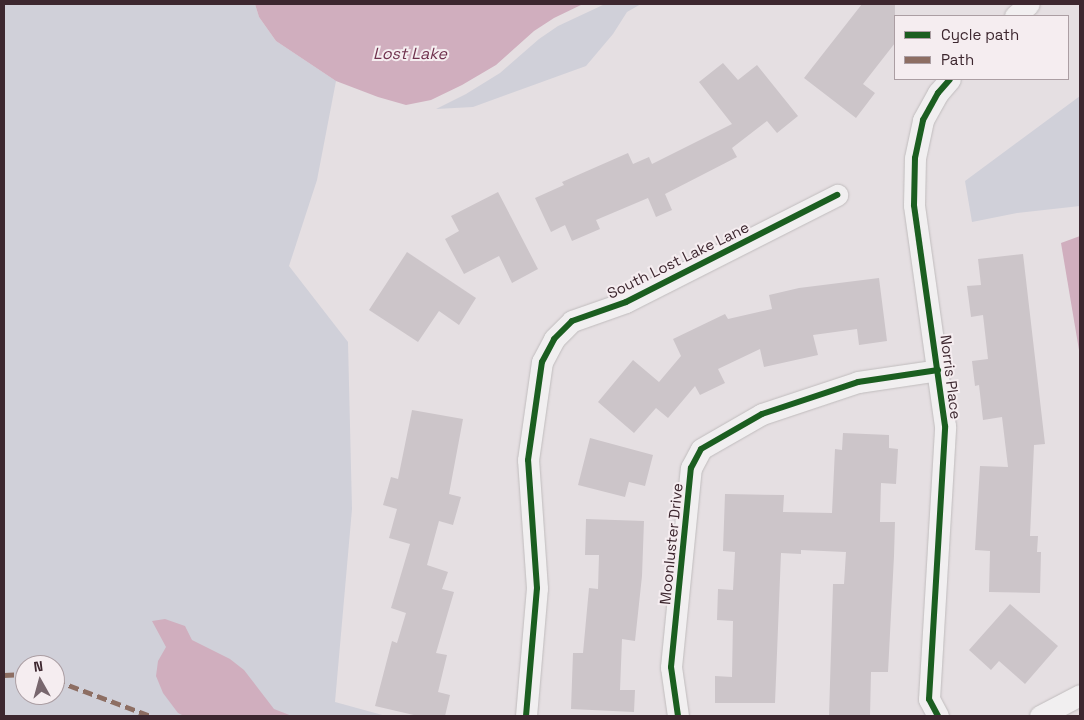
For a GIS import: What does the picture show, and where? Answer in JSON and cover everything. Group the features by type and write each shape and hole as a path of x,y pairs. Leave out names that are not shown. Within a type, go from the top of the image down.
{"street":[{"path":"1017,15 1029,4"},
{"name":"Norris Place","path":"938,716 929,699 945,426 914,206 915,158 923,120 938,93 949,80"},
{"name":"South Lost Lake Lane","path":"526,716 537,588 528,460 542,362 554,339 572,321 626,302 837,196"},
{"name":"Moonluster Drive","path":"678,716 671,667 691,468 701,449 762,414 858,382 938,370"},
{"path":"1040,716 1080,695"}],"shaded area":[{"path":"4,4 255,4 259,17 276,41 336,81 317,180 289,266 348,342 352,509 335,702 386,716 4,716"},
{"path":"605,4 641,4 627,12 613,34 586,66 473,107 436,109 466,94 500,73 539,39 558,26"},
{"path":"1080,96 1080,206 1017,213 972,222 965,181"}],"water":[{"name":"Lost Lake","path":"255,4 583,4 554,18 534,31 496,65 462,85 431,100 406,105 378,97 336,81 276,41 259,17"},
{"path":"1080,236 1080,356 1061,243"},
{"path":"165,619 185,626 192,640 230,659 244,670 274,709 292,716 184,716 178,713 163,693 156,676 158,661 166,647 152,621"}],"building":[{"path":"862,4 895,4 894,44 863,84 875,93 856,118 804,78"},
{"path":"723,63 738,80 757,65 798,116 777,133 767,121 732,148 737,157 665,194 672,210 656,217 648,198 596,220 600,229 572,241 565,225 551,232 535,198 564,185 562,182 628,153 633,164 649,157 652,164 732,124 699,82"},
{"path":"498,192 538,269 512,283 499,256 464,274 445,239 459,231 451,216"},
{"path":"407,252 476,298 459,325 439,311 418,342 369,310"},
{"path":"1023,254 1045,444 1034,445 1030,536 1038,536 1037,552 1041,552 1040,593 989,592 990,551 975,550 980,466 1008,467 1002,417 983,420 979,385 975,386 972,361 988,359 983,315 971,317 967,286 981,285 978,259"},
{"path":"879,278 887,341 859,345 857,329 813,335 818,355 764,367 760,349 718,369 725,383 700,395 695,386 668,418 656,408 634,433 598,402 633,360 659,382 681,356 673,339 725,314 728,319 772,309 769,295 799,288"},
{"path":"412,410 463,419 449,494 461,497 453,525 439,521 427,565 448,572 442,589 454,592 436,653 447,655 438,692 450,695 445,716 418,716 375,706 392,641 397,643 406,613 391,608 410,544 389,538 397,509 383,505 391,477 398,479"},
{"path":"843,433 889,435 889,448 898,449 896,484 881,483 880,522 895,522 894,556 888,672 871,672 870,716 829,716 833,584 844,584 846,552 801,550 801,554 781,553 775,703 715,703 715,676 732,677 733,621 717,620 718,589 733,590 735,552 723,551 725,494 784,495 783,512 832,513 835,449 842,450"},
{"path":"590,438 653,455 645,486 629,482 625,497 578,485"},
{"path":"586,519 644,521 642,576 635,641 622,639 620,690 635,690 634,712 571,709 573,653 583,653 589,588 598,589 599,555 585,555"},
{"path":"1010,604 1058,646 1025,684 999,661 991,670 969,650"}],"marked path":[{"path":"4,675 15,674"},
{"path":"65,684 151,716"}],"cycle path":[{"path":"938,716 929,699 945,426 914,205 915,158 923,120 938,93 949,80"},
{"path":"526,716 537,588 528,460 542,362 554,339 572,321 626,302 837,195"},
{"path":"678,716 671,667 691,468 701,449 762,414 858,382 938,370"}]}
